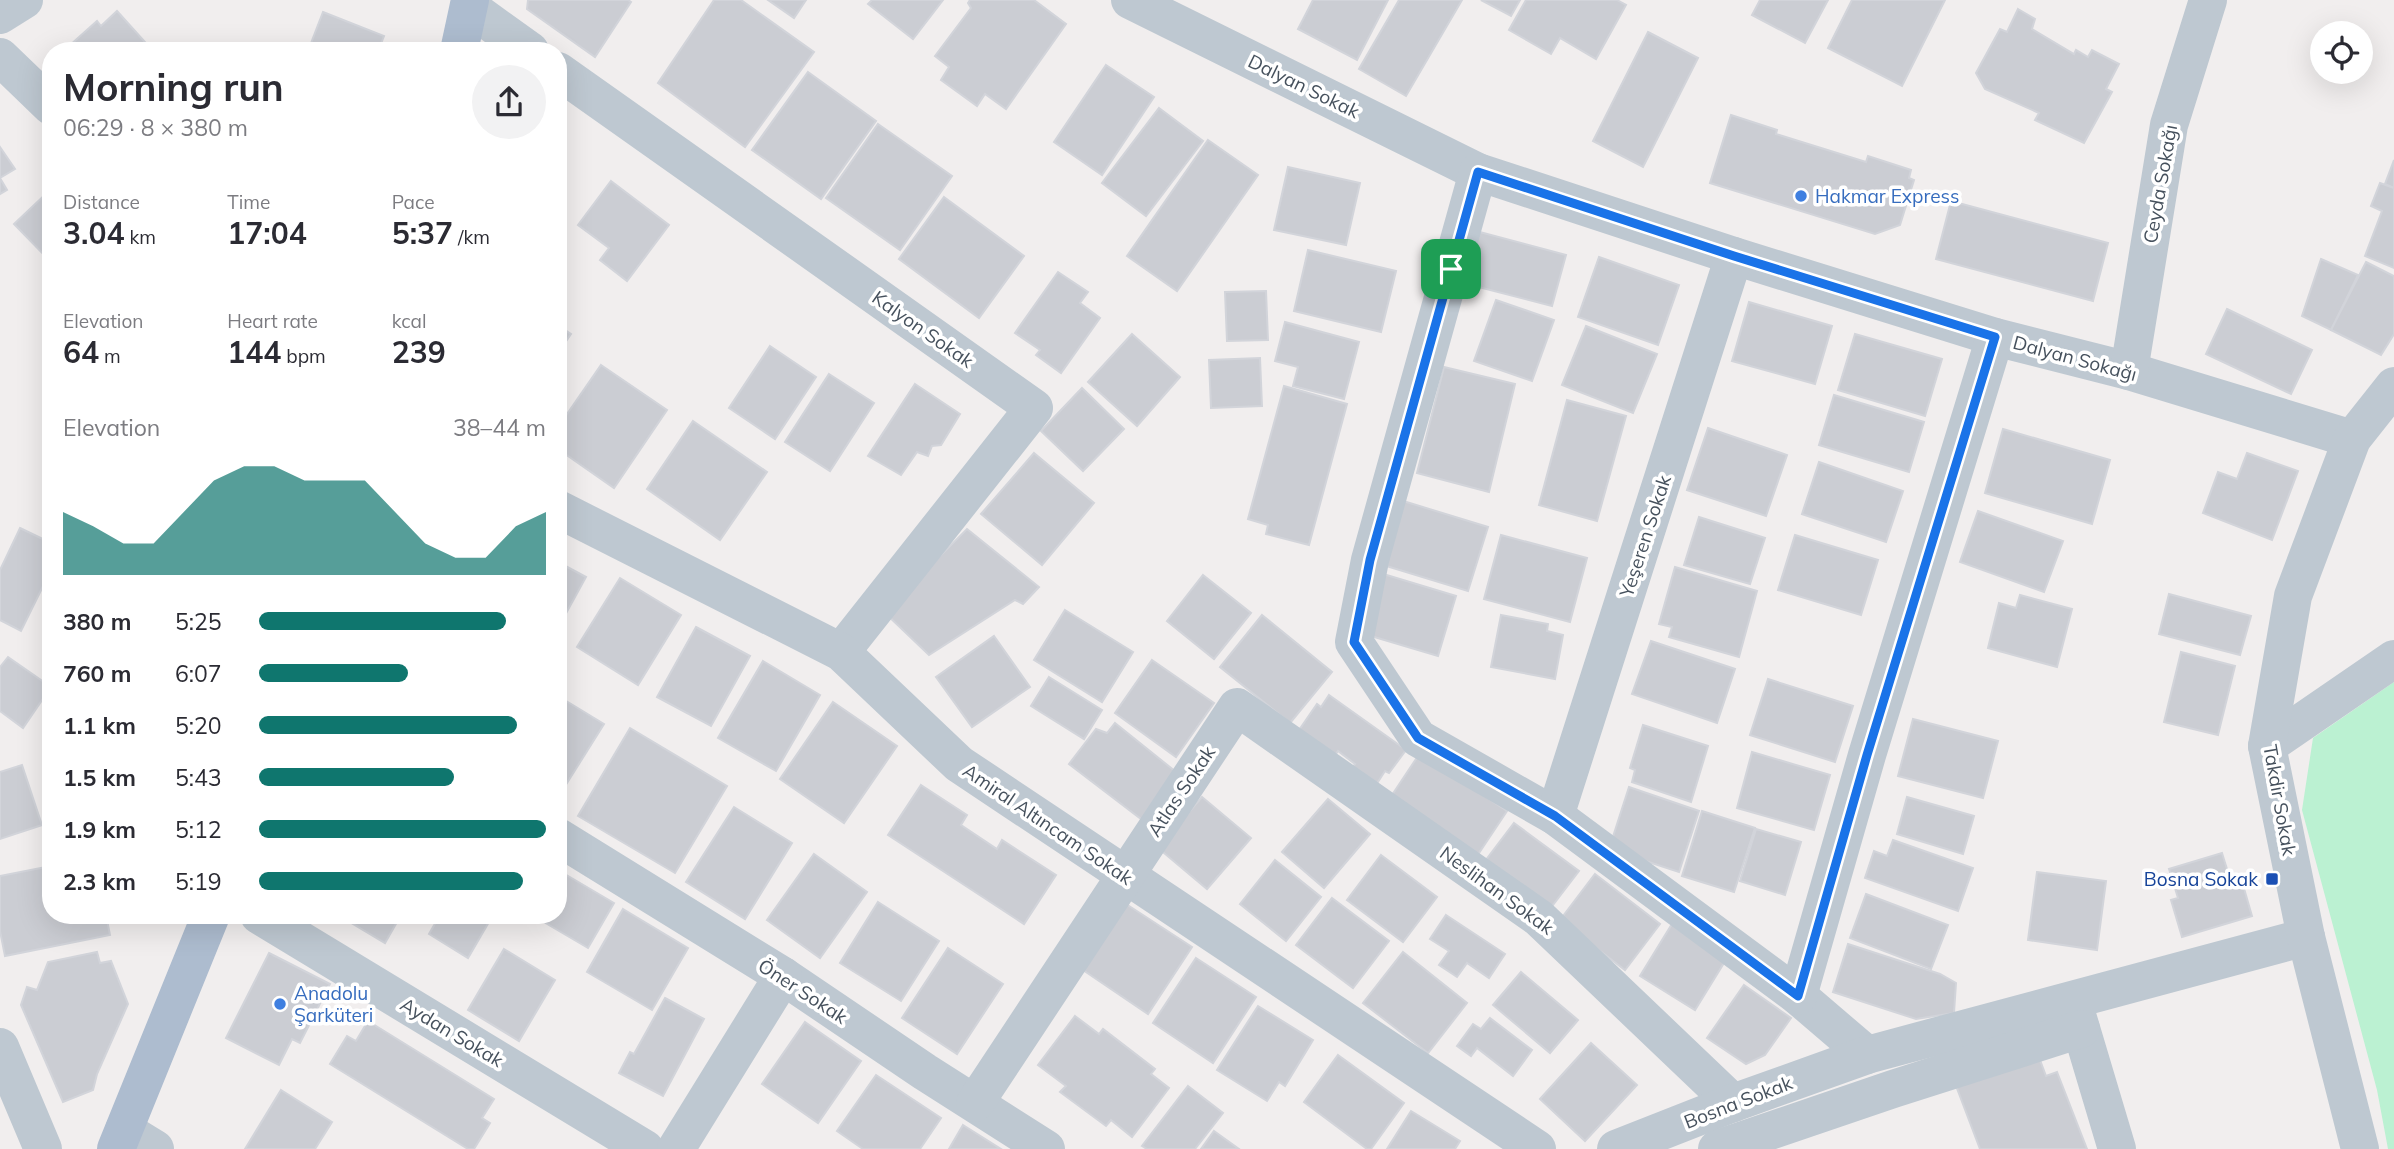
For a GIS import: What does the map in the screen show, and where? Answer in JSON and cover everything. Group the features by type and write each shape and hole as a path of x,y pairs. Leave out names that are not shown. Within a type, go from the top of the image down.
{"main road":[{"path":"461,42 469,4"},
{"path":"132,1143 208,924"}],"street":[{"path":"0,15 24,0"},
{"name":"Dalyan Sokak","path":"1130,0 1478,172"},
{"path":"469,4 518,42"},
{"name":"Ceyda Sokağı","path":"2129,371 2169,125 2197,4"},
{"path":"0,57 42,97"},
{"name":"Kalyon Sokak","path":"567,77 1034,408 841,652"},
{"path":"1478,172 1370,560 1354,642 1418,738 1555,816 1798,996 1867,1055"},
{"name":"Dalyan Sokağı","path":"1478,172 1734,256 1995,337 2129,371 2352,439"},
{"name":"Yeşeren Sokak","path":"1555,816 1734,256"},
{"path":"1798,996 1867,755 1995,337"},
{"name":"Takdir Sokak","path":"2360,1149 2306,937 2267,746 2292,596 2352,439 2394,386"},
{"name":"Amiral Altıncam Sokak","path":"567,514 841,652 959,764 1537,1149"},
{"path":"2267,746 2394,659"},
{"name":"Atlas Sokak","path":"975,1103 1237,707"},
{"name":"Neslihan Sokak","path":"1237,707 1539,918 1733,1103"},
{"name":"Öner Sokak","path":"567,843 783,976 1045,1149"},
{"name":"Aydan Sokak","path":"274,924 645,1149"},
{"name":"Bosna Sokak","path":"1616,1149 1867,1055 2077,1014 2306,937"},
{"path":"676,1149 783,976"},
{"path":"1717,1149 1893,1089 2077,1014 2117,1149"},
{"path":"0,1047 43,1149"}],"green space":[{"path":"2394,682 2394,1149 2388,1149 2377,1090 2302,810 2313,738"}],"building":[{"path":"528,0 631,2 595,57 527,9"},
{"path":"714,0 741,0 814,52 745,147 658,83"},
{"path":"768,0 806,0 794,18"},
{"path":"872,0 943,0 913,39 868,4"},
{"path":"970,0 1034,0 1066,24 1006,109 985,94 977,106 941,80 949,67 935,56 971,8 968,3"},
{"path":"1313,0 1388,0 1357,60 1298,29"},
{"path":"1399,0 1462,0 1406,96 1359,69"},
{"path":"1481,0 1520,0 1511,16"},
{"path":"1526,0 1617,0 1626,5 1596,59 1560,38 1551,54 1509,30"},
{"path":"1760,0 1828,0 1805,43 1752,15"},
{"path":"1852,0 1945,0 1902,86 1828,48"},
{"path":"2018,9 2035,19 2032,29 2074,54 2076,50 2088,57 2092,50 2119,64 2106,89 2112,92 2084,143 2035,120 2039,113 1985,89 1976,73 2000,29 2007,32"},
{"path":"117,11 145,42 73,42 97,21 101,26"},
{"path":"323,12 384,36 382,42 311,42"},
{"path":"1648,32 1698,58 1643,167 1593,141"},
{"path":"1106,65 1154,97 1102,175 1054,142"},
{"path":"808,72 876,121 821,199 752,150"},
{"path":"1159,108 1203,141 1146,216 1102,183"},
{"path":"1731,115 1777,130 1776,134 1866,162 1868,156 1911,170 1909,178 1914,180 1900,225 1875,234 1710,183"},
{"path":"878,124 952,176 900,250 826,198"},
{"path":"1208,140 1258,175 1177,291 1127,256"},
{"path":"0,147 15,169 0,178"},
{"path":"2394,160 2394,188 2385,184"},
{"path":"1288,167 1360,183 1346,245 1274,230"},
{"path":"0,178 7,190 0,194"},
{"path":"611,181 669,225 627,281 600,260 609,248 578,225"},
{"path":"2380,183 2394,188 2394,268 2365,256 2382,211 2371,206"},
{"path":"944,197 1024,256 979,318 899,259"},
{"path":"42,198 42,253 14,224"},
{"path":"1951,201 2108,243 2093,301 1936,259"},
{"path":"1476,231 1566,255 1552,306 1463,283"},
{"path":"1308,250 1396,271 1381,332 1294,311"},
{"path":"1599,257 1679,285 1658,345 1578,317"},
{"path":"2321,259 2358,275 2331,330 2302,316"},
{"path":"2366,262 2394,276 2394,334 2381,355 2331,330"},
{"path":"1058,272 1088,292 1080,303 1100,318 1061,373 1036,355 1040,350 1015,333"},
{"path":"1266,291 1268,340 1227,341 1225,292"},
{"path":"1496,300 1554,320 1532,381 1474,361"},
{"path":"1749,302 1832,326 1815,384 1732,361"},
{"path":"2227,309 2312,350 2291,394 2206,354"},
{"path":"1285,322 1359,342 1344,399 1293,386 1298,367 1275,361"},
{"path":"1586,326 1657,354 1633,413 1562,385"},
{"path":"1132,334 1180,377 1137,426 1088,382"},
{"path":"1855,334 1942,359 1925,416 1838,390"},
{"path":"770,346 816,377 775,439 729,408"},
{"path":"1260,358 1262,406 1211,408 1209,360"},
{"path":"601,365 667,410 614,488 567,455 567,414"},
{"path":"1444,367 1515,384 1489,492 1417,473"},
{"path":"829,374 874,403 830,471 785,442"},
{"path":"915,384 960,414 941,445 932,446 928,456 917,452 901,475 868,456"},
{"path":"1284,386 1347,404 1309,545 1266,534 1268,525 1248,519"},
{"path":"1082,388 1124,429 1083,471 1041,431"},
{"path":"1834,395 1924,422 1909,472 1819,445"},
{"path":"1567,400 1626,416 1597,521 1539,505"},
{"path":"693,421 767,472 720,540 647,489"},
{"path":"1708,428 1787,455 1766,516 1687,490"},
{"path":"2003,429 2110,460 2092,524 1985,493"},
{"path":"1034,453 1094,503 1042,565 981,514"},
{"path":"2247,453 2298,471 2272,540 2203,513 2218,472 2237,479"},
{"path":"1819,462 1903,491 1886,542 1802,514"},
{"path":"1400,500 1488,527 1468,591 1380,564"},
{"path":"1978,511 2063,541 2044,592 1960,562"},
{"path":"1699,517 1765,538 1750,584 1684,565"},
{"path":"20,528 42,539 42,588 21,631 0,620 0,570"},
{"path":"967,529 1039,587 1023,604 1015,600 929,655 884,612"},
{"path":"1501,535 1587,558 1570,622 1484,599"},
{"path":"1795,535 1878,560 1861,615 1778,590"},
{"path":"567,567 586,577 567,612"},
{"path":"1675,567 1757,591 1739,657 1669,637 1672,627 1659,624"},
{"path":"1380,573 1456,596 1438,656 1361,633"},
{"path":"1203,575 1251,613 1214,659 1167,621"},
{"path":"620,578 681,615 638,685 577,647"},
{"path":"2169,594 2251,616 2240,655 2159,634"},
{"path":"2020,595 2072,609 2057,667 1988,648 1999,603 2016,608"},
{"path":"1065,610 1133,652 1102,702 1034,660"},
{"path":"1262,615 1332,672 1290,723 1220,667"},
{"path":"1501,615 1548,624 1547,631 1563,635 1555,679 1491,667"},
{"path":"696,627 750,656 711,726 657,697"},
{"path":"994,636 1030,687 972,727 936,677"},
{"path":"1651,641 1735,669 1717,723 1632,694"},
{"path":"2181,652 2235,666 2218,735 2164,722"},
{"path":"8,657 42,681 42,700 23,728 0,711 0,667"},
{"path":"1152,660 1214,703 1176,757 1115,713"},
{"path":"763,661 820,695 776,771 718,738"},
{"path":"1049,677 1102,710 1084,739 1031,706"},
{"path":"1768,679 1853,706 1835,762 1750,735"},
{"path":"1329,695 1406,750 1389,773 1385,771 1374,788 1350,771 1355,764 1338,751 1333,758 1297,733 1317,704 1321,707"},
{"path":"567,701 604,724 567,783"},
{"path":"833,702 897,746 844,823 780,779"},
{"path":"1913,719 1998,741 1983,798 1898,776"},
{"path":"1115,723 1181,776 1145,822 1069,764 1096,729 1107,733"},
{"path":"1643,725 1708,746 1691,802 1632,782 1635,770 1630,768"},
{"path":"630,728 727,786 675,873 578,816"},
{"path":"1752,752 1830,775 1814,830 1737,808"},
{"path":"1420,753 1507,811 1473,862 1390,798"},
{"path":"22,765 42,825 0,839 0,772"},
{"path":"921,785 967,815 961,825 997,849 1002,840 1056,875 1024,924 888,835"},
{"path":"1629,787 1699,811 1679,872 1609,849"},
{"path":"1202,797 1251,838 1207,889 1158,848"},
{"path":"1907,797 1974,816 1963,854 1897,834"},
{"path":"1328,799 1370,834 1324,888 1282,852"},
{"path":"734,807 792,843 745,919 686,882"},
{"path":"1702,811 1755,828 1734,892 1682,876"},
{"path":"1514,823 1579,871 1546,914 1482,865"},
{"path":"1756,829 1801,842 1785,895 1740,881"},
{"path":"1893,840 1973,868 1958,911 1865,878 1874,851 1887,856"},
{"path":"2222,853 2231,882 2241,878 2252,916 2182,937 2171,900 2178,898 2169,869"},
{"path":"814,854 867,892 820,958 767,920"},
{"path":"1381,855 1437,897 1403,942 1347,900"},
{"path":"1275,860 1321,897 1286,941 1240,904"},
{"path":"42,868 42,924 108,924 110,935 5,956 0,931 0,876"},
{"path":"2037,872 2106,881 2097,950 2028,940"},
{"path":"1595,874 1660,924 1625,970 1560,920"},
{"path":"567,875 614,903 588,948 547,924 567,924"},
{"path":"1866,894 1948,925 1931,969 1850,938"},
{"path":"1332,898 1389,941 1353,988 1296,945"},
{"path":"878,902 939,941 901,1001 840,963"},
{"path":"1123,902 1192,947 1148,1014 1080,968"},
{"path":"623,909 688,948 652,1010 587,972"},
{"path":"1446,915 1505,954 1489,978 1467,963 1457,977 1439,965 1449,951 1430,939"},
{"path":"353,924 396,924 385,943"},
{"path":"435,924 488,924 468,958 429,934"},
{"path":"1672,924 1727,958 1695,1010 1640,976"},
{"path":"1848,944 1940,974 1956,983 1954,1013 1916,1019 1833,992"},
{"path":"948,948 1003,984 957,1054 902,1018"},
{"path":"504,949 555,980 519,1041 468,1010"},
{"path":"97,952 100,963 111,961 128,1004 97,1074 93,1090 63,1102 21,1005 27,987 37,990 48,962"},
{"path":"1403,952 1467,1003 1428,1053 1363,1003"},
{"path":"269,953 330,984 300,1043 292,1039 279,1065 226,1038"},
{"path":"1196,958 1256,997 1213,1063 1153,1023"},
{"path":"1521,972 1578,1020 1550,1053 1493,1005"},
{"path":"1744,985 1791,1018 1765,1055 1746,1064 1707,1038"},
{"path":"665,998 704,1019 663,1096 619,1073 630,1052 634,1054"},
{"path":"1258,1006 1313,1040 1285,1086 1279,1082 1267,1101 1217,1070"},
{"path":"1075,1016 1099,1034 1103,1029 1155,1069 1151,1074 1169,1088 1132,1137 1111,1120 1106,1126 1060,1092 1066,1086 1038,1065"},
{"path":"1490,1018 1532,1050 1513,1076 1477,1048 1471,1056 1457,1046 1473,1024 1481,1029"},
{"path":"368,1021 494,1099 482,1118 490,1123 474,1149 468,1149 330,1064 347,1036 356,1041"},
{"path":"805,1022 861,1061 818,1123 762,1084"},
{"path":"1591,1043 1637,1085 1585,1141 1540,1099"},
{"path":"2037,1052 2046,1076 2057,1072 2087,1149 1980,1149 1955,1083"},
{"path":"1338,1055 1404,1103 1371,1149 1367,1149 1304,1102"},
{"path":"876,1075 941,1118 920,1149 863,1149 837,1131"},
{"path":"1188,1086 1223,1113 1195,1149 1147,1149 1142,1146"},
{"path":"281,1090 332,1122 315,1149 245,1149"},
{"path":"1411,1111 1460,1141 1455,1149 1387,1149"},
{"path":"963,1125 1001,1149 949,1149"},
{"path":"1214,1131 1239,1149 1201,1149"}],"place":[{"name":"Hakmar Express","path":"1801,196"},
{"name":"Bosna Sokak","path":"2272,879"},
{"name":"Anadolu Şarküteri","path":"280,1004"}],"route":[{"path":"1478,172 1734,256 1995,337 1867,755 1798,996 1555,816 1418,738 1354,642 1370,560 1451,269 1478,172"}]}
